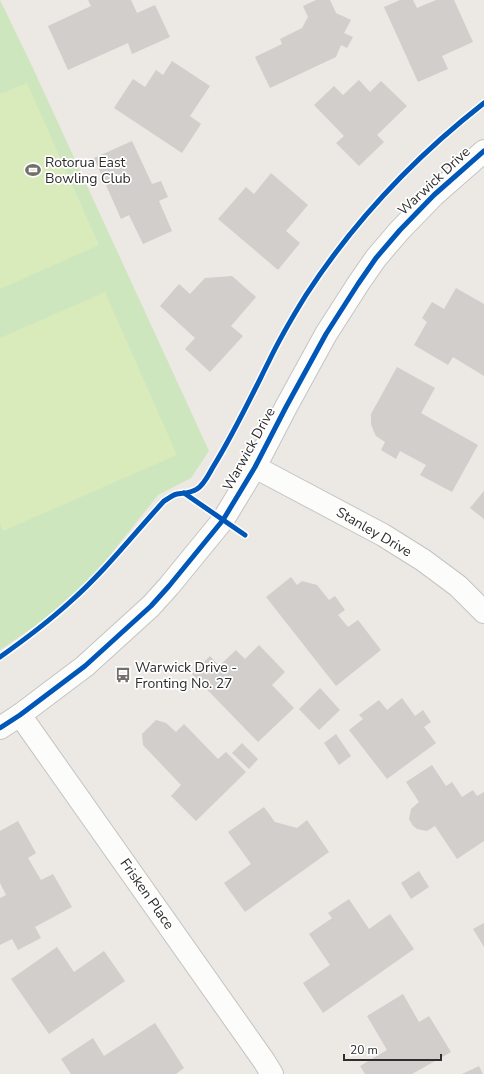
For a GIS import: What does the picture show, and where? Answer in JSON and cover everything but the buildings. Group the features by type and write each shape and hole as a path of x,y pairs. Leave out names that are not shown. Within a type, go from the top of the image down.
{"street":[{"name":"Warwick Drive","path":"0,728 20,715 85,666 151,606 199,551 223,520 254,467 326,334 372,265 400,230 434,195 484,151"},
{"name":"Stanley Drive","path":"254,467 389,539 423,560 458,586 484,612"},
{"name":"Frisken Place","path":"20,715 246,1034 272,1074"}],"green space":[{"path":"0,0 31,64 209,451 191,478 158,495 76,598 0,650"},
{"name":"Rotorua East Bowling Club","path":"27,83 99,245 0,289 0,94"},
{"path":"105,292 177,455 3,531 0,524 0,338"}],"cycle path":[{"path":"0,657 45,624 83,590 107,566 164,501 172,496 195,490 202,485 235,428 287,327 306,295 344,241 410,168 434,145 484,103"},
{"path":"0,728 20,715 85,666 151,606 169,586 223,520 255,467 326,334 376,258 400,230 434,195 484,151"},
{"path":"184,493 245,535"}],"place":[{"name":"Rotorua East Bowling Club","path":"33,170"},
{"name":"Warwick Drive - Fronting No. 27","path":"123,675"}]}
